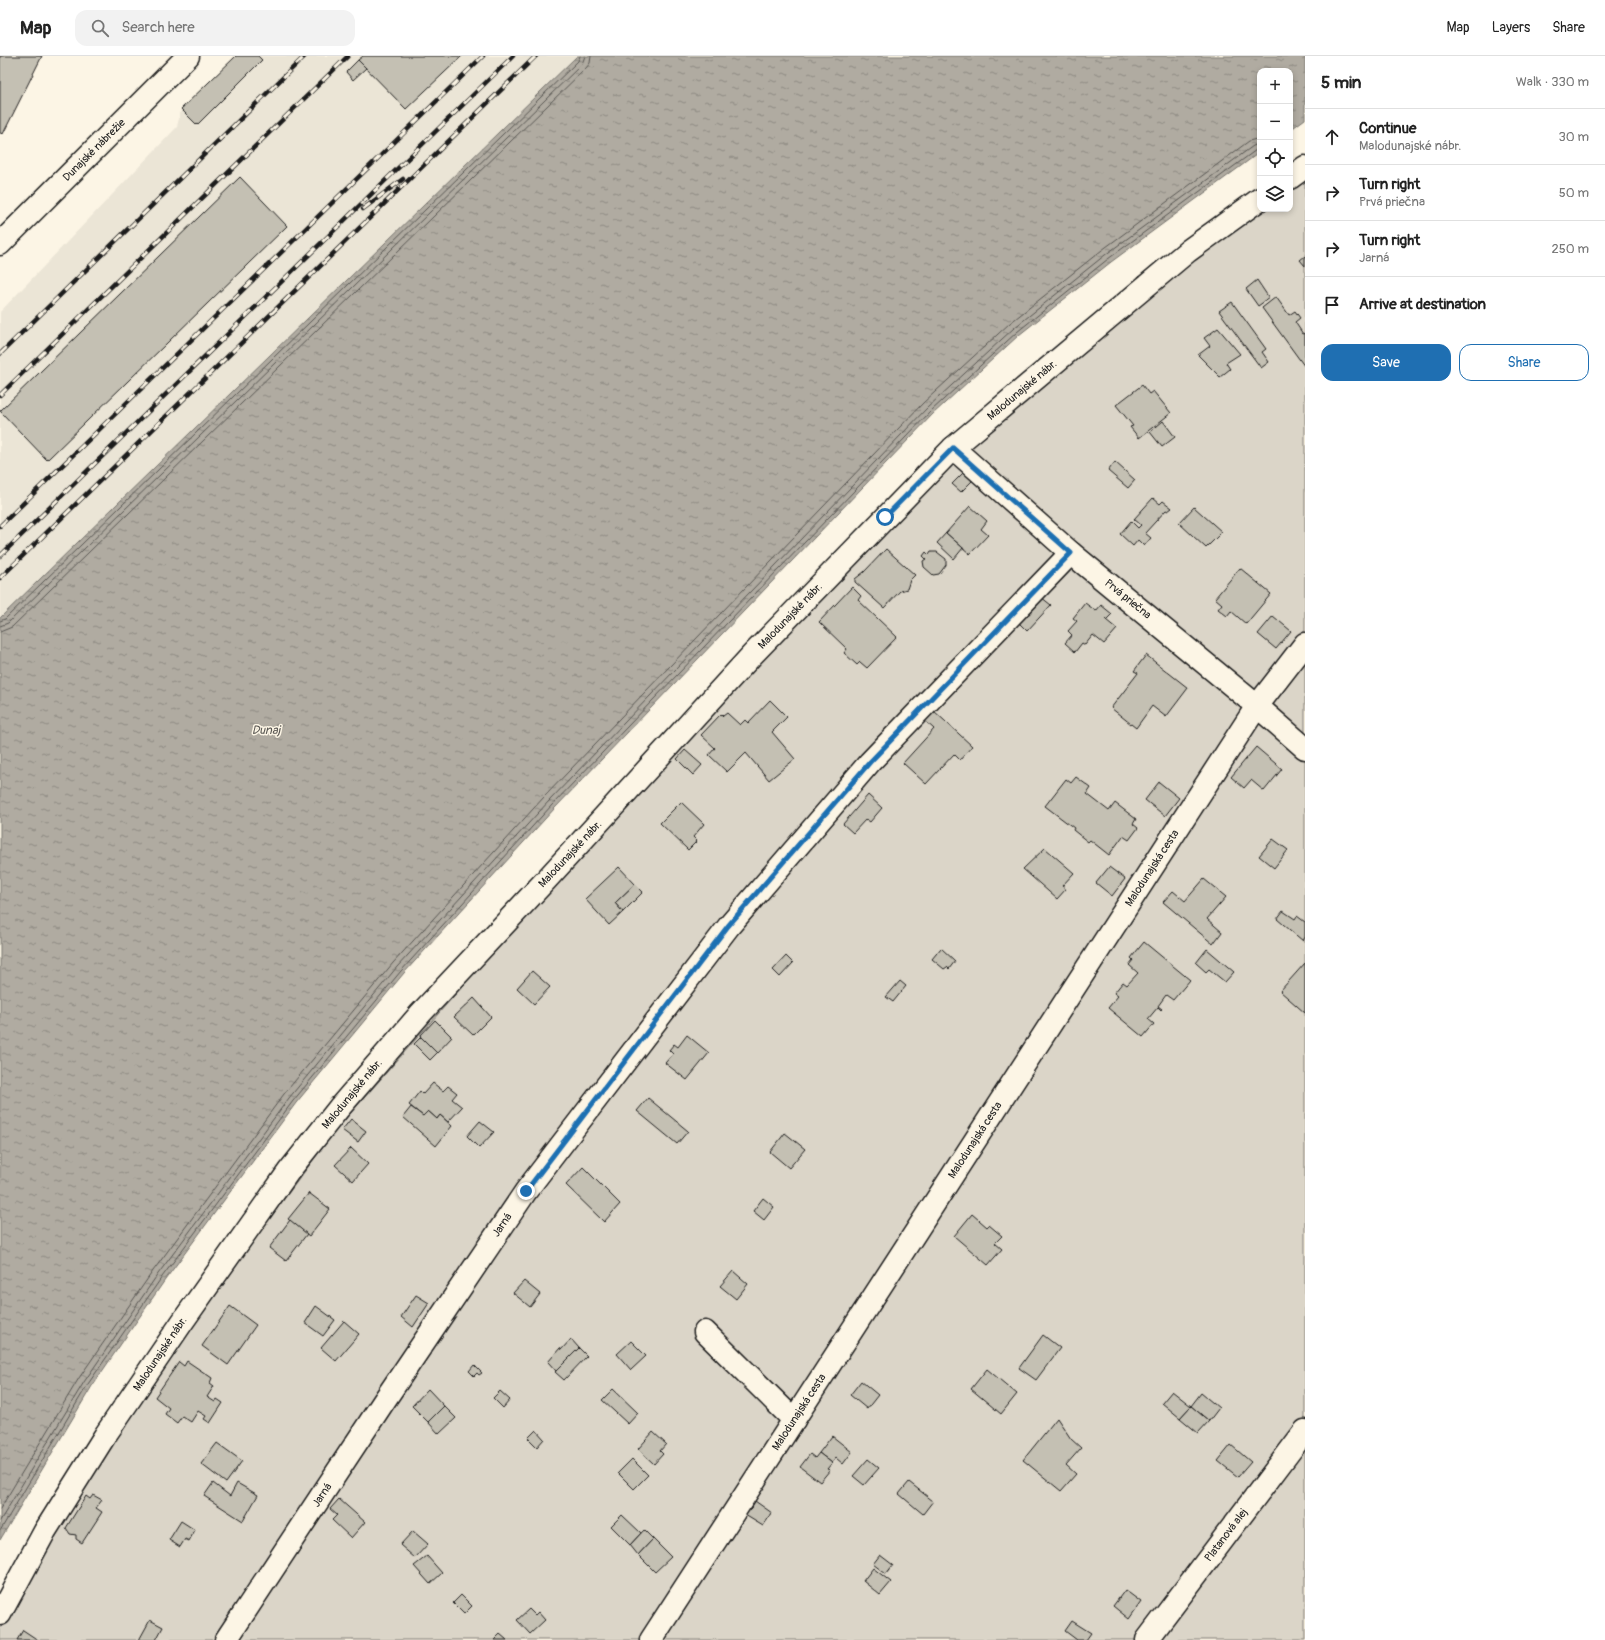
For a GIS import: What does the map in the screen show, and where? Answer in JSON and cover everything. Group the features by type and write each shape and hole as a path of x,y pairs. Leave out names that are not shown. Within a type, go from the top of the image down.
{"street":[{"name":"Dunajské nábrežie","path":"0,244 188,56"},
{"path":"1293,176 1305,167"},
{"name":"Malodunajské nábr.","path":"0,1614 45,1530 106,1434 232,1252 289,1171 339,1108 421,1013 546,880 753,654 953,448 1188,250 1257,201"},
{"name":"Prvá priečna","path":"953,448 1071,553 1257,706 1305,748"},
{"name":"Jarná","path":"226,1640 386,1398 526,1191 728,926 870,762 1071,553"},
{"name":"Malodunajská cesta","path":"651,1640 1257,706 1305,644"},
{"path":"705,1332 794,1420"},
{"name":"Platanová alej","path":"1147,1640 1305,1431"}],"shaded area":[{"path":"236,56 577,56 0,618 0,312 177,127 181,109"},
{"path":"1305,178 1305,1640 0,1640 0,1629 34,1563 180,1338 335,1131 549,888 892,522 960,453 1142,296 1258,212 1293,212 1293,187"}],"water":[{"name":"Dunaj","path":"577,56 1305,56 1305,119 1293,128 1293,68 1257,68 1257,154 1111,262 1019,335 933,414 555,808 404,973 296,1103 165,1280 92,1386 0,1540 0,618"}],"building":[{"path":"0,56 42,56 3,134 0,133"},
{"path":"236,56 258,56 262,60 197,125 181,109"},
{"path":"363,56 462,56 406,109 358,60"},
{"path":"358,60 366,68 353,80 346,72"},
{"path":"240,177 287,226 47,460 0,411"},
{"path":"1305,256 1305,266 1300,260"},
{"path":"1257,280 1269,298 1258,306 1246,289"},
{"path":"1276,297 1289,315 1295,311 1300,318 1295,322 1303,334 1305,333 1305,367 1262,308"},
{"path":"1232,302 1266,349 1262,352 1269,362 1261,368 1219,311"},
{"path":"1218,328 1240,354 1226,363 1230,369 1220,377 1198,355 1210,346 1204,338"},
{"path":"1142,385 1149,394 1153,391 1171,413 1139,438 1130,427 1133,426 1116,405"},
{"path":"1163,421 1175,437 1162,447 1150,432"},
{"path":"1115,462 1135,480 1128,488 1108,471"},
{"path":"966,470 975,478 961,492 952,484"},
{"path":"1153,498 1160,504 1163,501 1172,508 1168,511 1166,510 1145,533 1151,538 1144,546 1138,540 1133,546 1120,534 1131,521 1138,528 1141,525 1134,519"},
{"path":"970,506 987,521 981,529 988,535 970,554 946,533"},
{"path":"1194,507 1222,532 1206,548 1179,523"},
{"path":"946,533 963,548 954,559 937,543"},
{"path":"886,549 915,575 910,580 907,589 900,591 884,608 855,582 855,579 864,572"},
{"path":"926,552 929,555 931,552 937,552 946,559 946,565 939,574 933,575 924,567 923,561 926,559 923,556"},
{"path":"1240,568 1271,594 1246,624 1231,611 1227,616 1218,609 1222,604 1215,598"},
{"path":"852,587 861,596 858,600 897,637 867,668 860,662 857,665 844,653 847,649 819,622"},
{"path":"1041,597 1051,605 1027,631 1018,622"},
{"path":"1085,603 1096,611 1101,605 1112,614 1106,620 1117,629 1104,644 1093,635 1085,645 1082,643 1075,652 1065,643 1072,635 1068,631 1077,621 1073,618"},
{"path":"1273,616 1291,631 1276,649 1258,634"},
{"path":"1146,655 1188,688 1166,717 1152,706 1136,728 1111,708 1138,673 1134,671"},
{"path":"770,700 787,717 772,732 795,759 769,780 746,753 727,772 709,755 715,748 701,735 721,714 723,716 727,713 740,725 745,720 748,723"},
{"path":"933,710 972,746 960,760 954,754 926,784 903,763 934,729 924,720"},
{"path":"1256,747 1282,769 1264,791 1251,780 1244,788 1231,777"},
{"path":"685,750 702,765 693,775 677,759"},
{"path":"1076,777 1091,788 1087,794 1109,811 1115,803 1136,819 1133,824 1138,828 1129,840 1123,836 1109,855 1090,840 1088,842 1073,830 1074,828 1045,806 1066,779 1071,783"},
{"path":"1159,782 1179,798 1165,816 1145,800"},
{"path":"868,795 882,808 870,822 866,819 853,833 843,824"},
{"path":"681,802 704,824 693,837 697,841 688,850 660,823"},
{"path":"1273,839 1288,850 1274,868 1259,856"},
{"path":"1045,848 1074,873 1062,886 1066,889 1057,899 1023,869"},
{"path":"619,867 635,884 615,903 623,912 609,925 585,899"},
{"path":"1109,867 1125,879 1112,896 1096,883"},
{"path":"1204,879 1226,897 1207,919 1222,932 1213,944 1163,902 1173,891 1185,901"},
{"path":"635,884 643,892 623,912 615,903"},
{"path":"1283,911 1295,919 1297,916 1305,922 1305,937 1303,941 1277,919"},
{"path":"1144,942 1190,980 1173,1000 1166,995 1158,1006 1162,1009 1161,1010 1158,1007 1148,1019 1154,1024 1143,1037 1108,1008 1118,996 1114,993 1123,982 1127,985 1138,973 1129,965 1133,960 1131,958"},
{"path":"941,948 955,961 949,969 947,967 944,969 932,959"},
{"path":"1207,949 1234,972 1225,982 1209,969 1206,972 1196,963"},
{"path":"786,956 793,963 780,977 773,970"},
{"path":"1305,963 1305,1013 1280,991"},
{"path":"532,971 550,987 534,1004 517,988"},
{"path":"900,981 906,986 893,1002 886,997"},
{"path":"474,998 491,1017 473,1035 454,1017"},
{"path":"435,1020 452,1037 437,1053 420,1036"},
{"path":"687,1035 709,1053 687,1080 665,1063 673,1054 669,1050 674,1044 678,1047"},
{"path":"421,1037 437,1053 430,1060 414,1044"},
{"path":"433,1083 443,1091 448,1086 457,1093 452,1099 462,1107 448,1122 440,1115 437,1119 428,1111 423,1116 409,1105 420,1091 423,1094"},
{"path":"648,1098 688,1131 677,1144 637,1111"},
{"path":"411,1107 423,1116 428,1111 437,1119 440,1115 452,1126 436,1146 403,1117"},
{"path":"351,1119 366,1131 358,1142 342,1130"},
{"path":"480,1121 494,1132 479,1148 467,1136"},
{"path":"785,1133 805,1149 789,1168 770,1152"},
{"path":"351,1148 368,1164 353,1181 335,1165"},
{"path":"583,1167 620,1204 604,1222 566,1185"},
{"path":"309,1193 330,1209 309,1236 288,1219"},
{"path":"763,1198 774,1207 764,1220 753,1211"},
{"path":"972,1214 987,1227 989,1225 1002,1236 995,1243 1002,1249 988,1265 954,1236"},
{"path":"290,1220 307,1234 286,1261 269,1248"},
{"path":"733,1271 748,1284 736,1299 720,1286"},
{"path":"524,1281 540,1294 530,1307 513,1293"},
{"path":"416,1295 429,1303 413,1327 401,1317"},
{"path":"230,1306 256,1325 228,1365 202,1346"},
{"path":"316,1306 335,1320 323,1336 305,1323"},
{"path":"344,1321 359,1334 336,1361 321,1348"},
{"path":"1043,1335 1060,1348 1036,1380 1019,1368"},
{"path":"571,1339 579,1348 556,1371 548,1362 560,1348 561,1350"},
{"path":"631,1341 646,1356 631,1370 617,1354"},
{"path":"579,1348 587,1356 564,1380 555,1372"},
{"path":"187,1361 212,1378 210,1383 214,1386 207,1397 215,1402 217,1399 223,1403 210,1423 204,1419 206,1416 198,1411 191,1422 182,1416 177,1423 165,1414 169,1408 155,1397 179,1362 184,1366"},
{"path":"474,1365 482,1373 479,1375 477,1373 474,1376 469,1371"},
{"path":"987,1369 1017,1394 1001,1414 971,1389"},
{"path":"861,1381 878,1395 867,1409 850,1395"},
{"path":"428,1389 444,1406 428,1422 412,1406"},
{"path":"613,1389 638,1413 628,1424 602,1400"},
{"path":"500,1391 510,1400 503,1408 493,1398"},
{"path":"1172,1391 1191,1406 1180,1418 1162,1403"},
{"path":"1201,1393 1219,1408 1209,1421 1191,1406"},
{"path":"444,1406 456,1418 439,1434 428,1422"},
{"path":"1191,1406 1209,1421 1198,1433 1180,1418"},
{"path":"1057,1418 1071,1439 1081,1448 1066,1465 1076,1474 1061,1491 1023,1460"},
{"path":"536,1430 544,1439 537,1447 528,1438"},
{"path":"653,1432 666,1444 660,1451 663,1454 654,1464 638,1449"},
{"path":"832,1436 852,1452 843,1464 836,1458 832,1463 819,1453"},
{"path":"217,1443 242,1461 226,1483 201,1464"},
{"path":"1231,1445 1251,1462 1238,1477 1218,1461"},
{"path":"819,1453 832,1463 827,1469 830,1470 820,1482 800,1467 810,1454 815,1458"},
{"path":"632,1459 648,1475 634,1489 618,1473"},
{"path":"868,1459 879,1468 864,1485 853,1476"},
{"path":"909,1482 933,1501 923,1514 899,1494"},
{"path":"213,1483 230,1496 237,1483 258,1495 243,1521 204,1496"},
{"path":"93,1495 102,1500 96,1508 102,1512 82,1543 76,1539 76,1535 70,1534 66,1528 86,1496 90,1499"},
{"path":"339,1499 365,1522 351,1538 332,1520 337,1515 330,1509"},
{"path":"755,1501 772,1513 763,1526 745,1515"},
{"path":"622,1515 641,1533 630,1545 611,1526"},
{"path":"181,1521 195,1530 189,1541 185,1539 180,1547 169,1540"},
{"path":"644,1530 653,1539 638,1555 630,1545"},
{"path":"413,1531 428,1544 415,1558 400,1545"},
{"path":"653,1539 671,1557 655,1572 638,1555"},
{"path":"880,1555 893,1565 886,1574 873,1564"},
{"path":"427,1556 442,1573 430,1584 414,1566"},
{"path":"873,1568 891,1582 880,1595 863,1581"},
{"path":"1125,1590 1141,1602 1129,1619 1113,1606"},
{"path":"461,1595 472,1606 464,1614 453,1603"},
{"path":"529,1609 535,1615 538,1612 545,1620 530,1634 517,1620"},
{"path":"150,1620 163,1627 156,1640 139,1640"},
{"path":"1072,1621 1091,1633 1086,1640 1077,1640 1065,1631"},
{"path":"23,1630 38,1640 17,1640"},
{"path":"500,1634 507,1640 494,1640"}],"railway":[{"path":"0,354 305,56"},
{"path":"0,395 348,56"},
{"path":"0,526 483,56"},
{"path":"0,556 513,56"},
{"path":"0,578 536,56"},
{"path":"363,209 403,179"}],"route":[{"path":"526,1191 728,926 870,762 1071,553 953,448 885,517"}]}
